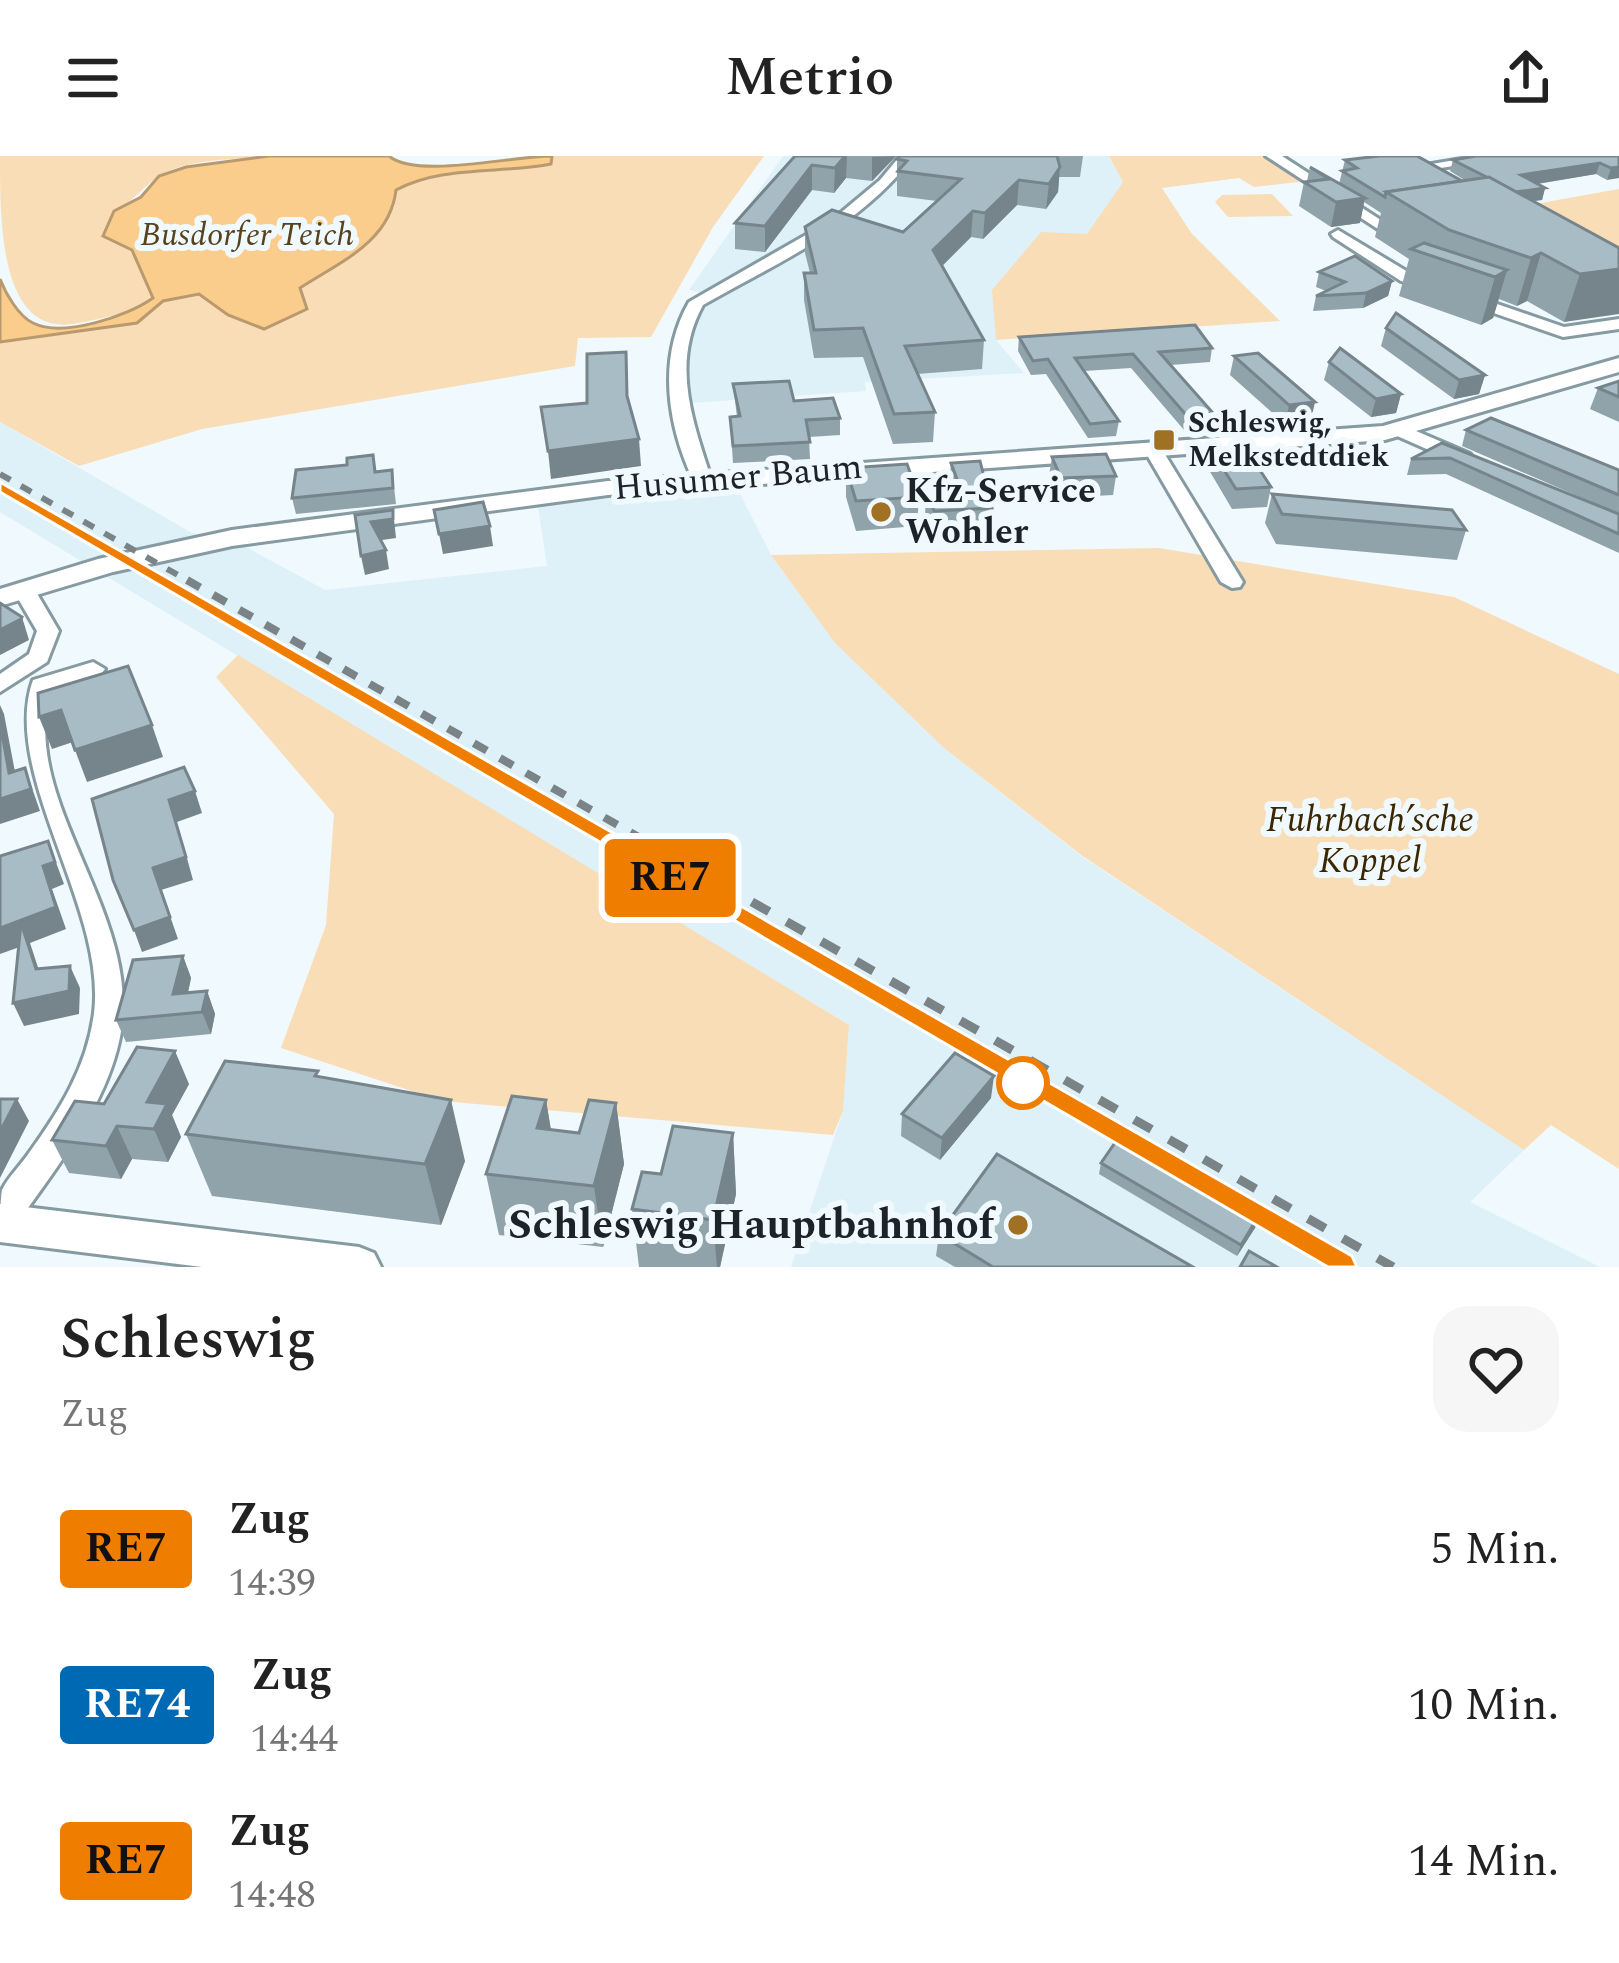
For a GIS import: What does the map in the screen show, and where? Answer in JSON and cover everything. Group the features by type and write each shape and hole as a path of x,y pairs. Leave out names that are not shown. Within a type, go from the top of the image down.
{"street":[{"path":"701,478 672,364 681,325 697,302 852,217 878,196 908,156"},
{"path":"1273,156 1383,226"},
{"path":"1403,156 1439,177"},
{"path":"1421,166 1512,156"},
{"path":"1405,223 1338,234 1407,278 1563,332 1619,324"},
{"name":"Husumer Baum","path":"12,594 232,538 701,478 1402,430 1619,365"},
{"path":"1402,430 1489,469"},
{"path":"1152,448 1232,581"},
{"path":"0,686 39,657 48,631 12,594"},
{"path":"93,669 41,685 30,725 40,774 113,986 104,1047 73,1114 0,1222 359,1267"}],"shaded area":[{"path":"783,156 1109,156 1123,182 1087,235 996,340 1024,373 865,382 866,391 690,403 688,340 699,311 714,296 689,290"},
{"path":"0,422 192,533 244,546 325,590 547,566 538,507 712,486 728,470 771,555 835,643 944,748 1081,856 1524,1150 1470,1202 1600,1267 791,1267 843,1111 849,1025 0,512"}],"green space":[{"path":"0,156 269,156 173,169 114,211 153,298 111,316 56,324 35,315 20,298 10,274 1,215"},
{"path":"552,156 764,156 713,227 651,337 578,338 575,366 202,429 79,466 0,422 0,342 137,323 163,301 200,294 228,315 299,288 394,208 395,190 452,173 551,164"},
{"path":"1109,156 1265,156 1307,181 1254,187 1239,178 1162,188 1192,234 1280,321 996,340 992,290 1041,232 1087,234 1123,182"},
{"path":"1619,189 1619,269 1507,209"},
{"path":"1272,194 1293,216 1228,217 1215,202 1222,195"},
{"name":"Fuhrbach’sche Koppel","path":"1159,548 1454,597 1619,674 1619,1169 1551,1125 1524,1150 1081,855 944,748 835,643 771,555"},
{"path":"238,655 849,1025 843,1111 833,1135 442,1101 281,1048 326,925 334,814 216,677"}],"water":[{"name":"Busdorfer Teich","path":"269,156 389,156 402,163 442,166 552,156 551,164 452,173 396,190 392,208 374,237 300,288 307,309 264,329 228,315 199,294 163,301 137,323 0,342 0,279 22,315 46,327 95,323 128,312 153,298 132,250 103,236 114,211 141,197 159,176 186,167"}],"building":[{"path":"795,156 845,156 835,168 812,165 765,226 735,223"},
{"path":"1057,156 1060,167 1049,184 1019,180 985,213 973,211 933,250 984,340 905,346 935,412 894,414 863,328 814,330 804,273 816,273 805,227 832,210 903,232 961,179 898,171 907,161 897,159"},
{"path":"1417,156 1462,181 1386,192 1385,197 1342,171 1357,168 1345,160"},
{"path":"1619,156 1619,167 1600,163 1521,175 1545,188 1516,192 1453,160"},
{"path":"1310,167 1365,198 1336,202 1304,182 1329,179"},
{"path":"1489,177 1619,248 1619,269 1580,274 1541,253 1531,258 1449,230 1386,192"},
{"path":"1424,243 1507,270 1495,277 1411,249"},
{"path":"1355,256 1392,281 1366,293 1316,296 1345,282 1319,272"},
{"path":"1396,313 1485,375 1459,380 1386,328"},
{"path":"1195,325 1212,348 1159,352 1213,413 1187,416 1133,354 1075,358 1119,421 1090,424 1048,359 1033,361 1019,337"},
{"path":"1340,348 1401,394 1376,399 1329,362"},
{"path":"626,352 627,396 639,439 548,451 541,407 587,403 587,354"},
{"path":"1258,353 1315,402 1289,405 1234,356"},
{"path":"789,381 794,401 833,398 840,418 806,420 810,442 733,446 730,417 740,416 733,384"},
{"path":"1619,381 1619,397 1598,388"},
{"path":"1491,418 1619,470 1619,495 1466,430"},
{"path":"1442,443 1619,514 1619,534 1450,458 1411,459"},
{"path":"1246,449 1271,487 1236,489 1212,451"},
{"path":"1106,454 1116,476 1061,478 1052,457"},
{"path":"373,455 375,472 392,470 393,488 292,498 296,470 347,465 347,458"},
{"path":"980,461 992,508 934,511 926,489 960,487 951,463"},
{"path":"907,464 919,497 856,501 846,468"},
{"path":"1272,494 1452,510 1466,530 1282,514"},
{"path":"483,502 490,526 439,534 434,510"},
{"path":"393,510 393,519 371,522 386,550 361,556 355,515"},
{"path":"0,603 22,617 0,630"},
{"path":"128,666 152,725 75,750 61,710 39,717 38,693"},
{"path":"0,722 9,773 25,768 31,789 0,799"},
{"path":"184,767 195,791 169,800 186,857 153,868 170,917 134,930 113,880 92,799"},
{"path":"48,841 55,862 43,866 56,907 0,928 0,856"},
{"path":"21,923 36,969 70,966 69,991 13,1003"},
{"path":"183,956 173,994 207,991 202,1012 116,1020 133,960"},
{"path":"137,1047 175,1051 147,1102 167,1104 154,1129 117,1126 106,1146 52,1140 75,1101 104,1104"},
{"path":"955,1053 994,1076 942,1138 902,1114"},
{"path":"225,1061 318,1071 315,1076 451,1100 425,1164 186,1134"},
{"path":"512,1096 546,1100 537,1128 579,1133 589,1100 616,1103 594,1186 486,1174"},
{"path":"0,1099 17,1099 0,1132"},
{"path":"673,1126 733,1133 713,1220 632,1209 642,1172 661,1174"},
{"path":"1119,1137 1258,1217 1241,1245 1101,1163"},
{"name":"Schleswig Hauptbahnhof","path":"997,1154 1193,1267 993,1267 939,1234"},
{"path":"1249,1251 1277,1267 1240,1267"}],"railway":[{"path":"0,474 192,583"},
{"path":"187,580 723,885"},
{"path":"453,752 683,885"},
{"path":"677,882 1148,1156"},
{"path":"717,882 1393,1267"},
{"path":"1231,1204 1340,1267"}],"train":[{"name":"RE7","path":"0,488 1340,1267"}],"place":[{"name":"Schleswig, Melkstedtdiek","path":"1164,440"},
{"name":"Kfz-Service Wohler","path":"881,512"},
{"name":"Schleswig Hauptbahnhof","path":"1018,1225"}]}
